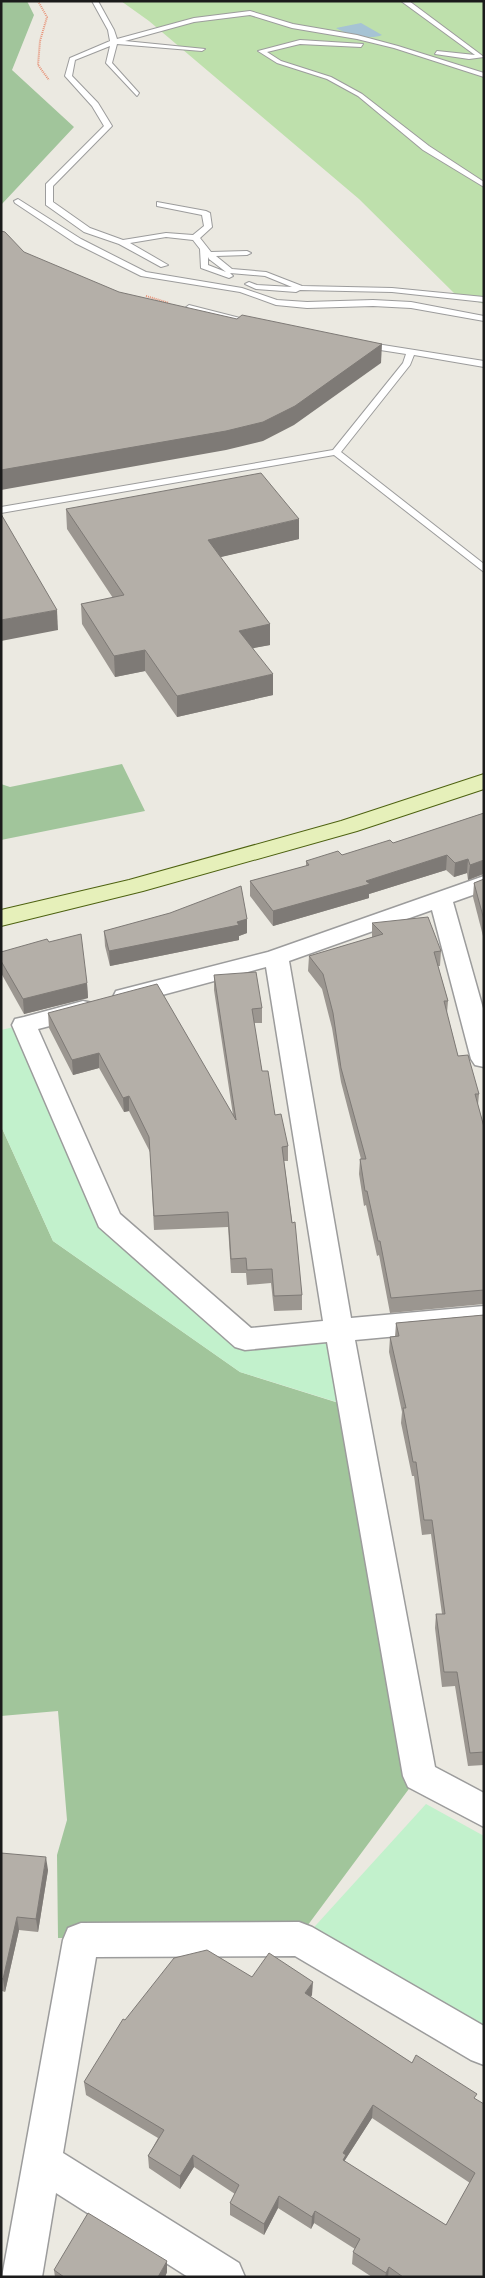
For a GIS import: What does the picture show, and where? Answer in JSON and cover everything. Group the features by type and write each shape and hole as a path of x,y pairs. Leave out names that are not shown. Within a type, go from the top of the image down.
{"street":[{"path":"1,918 134,886 349,826 484,781"},
{"path":"484,883 276,957 24,1025 109,1220 245,1339 484,1317"},
{"path":"441,899 484,1059"},
{"path":"276,957 339,1329 420,1776 484,1811"},
{"path":"22,2277 81,1940 299,1939 484,2047"},
{"path":"41,2161 225,2277"}],"lane":[{"path":"95,1 111,30 114,42 109,63 137,94"},
{"path":"404,1 481,56 469,57 396,47 300,42 261,51 279,62 329,78 360,95 426,148 484,185"},
{"path":"164,265 122,242 87,230 49,203 49,186 108,126 95,105 68,76 72,60 114,42 194,20 250,12 292,26 357,37 396,47 484,75"},
{"path":"114,42 202,49"},
{"path":"18,201 78,241 144,274 242,290 276,302 307,306 374,303 411,305 484,318"},
{"path":"160,204 206,213 208,227 195,238"},
{"path":"122,242 166,235 195,238 206,251 230,271 266,274 301,288 392,290 484,300"},
{"path":"206,251 247,253"},
{"path":"206,251 204,266 256,287 484,309"},
{"path":"190,308 244,322"},
{"path":"351,342 410,354 484,364"},
{"path":"1,510 336,452 407,363 410,354"},
{"path":"336,452 484,569"}],"green space":[{"path":"1,1 27,1 34,15 12,70 74,127 1,205"},
{"path":"121,1 484,1 484,304 456,295 359,199 149,21"},
{"path":"122,764 145,811 1,840 1,784 10,787"},
{"path":"18,1026 101,1224 241,1343 335,1334 346,1405 240,1372 53,1241 1,1126 1,1030"},
{"path":"1,1126 53,1241 240,1372 345,1405 417,1778 299,1937 58,1938 57,1855 67,1820 58,1711 1,1716"},
{"path":"426,1804 484,1836 484,2038 307,1935"}],"water":[{"path":"361,23 382,35 372,37 359,36 336,28"}],"building":[{"path":"1,231 5,232 24,252 119,292 237,319 242,315 382,344 295,406 263,422 226,431 1,470"},
{"path":"261,473 299,519 208,540 270,624 239,631 273,674 177,696 145,650 114,656 81,604 124,595 66,509"},
{"path":"1,514 57,610 1,620"},
{"path":"484,813 484,860 470,865 468,859 455,863 447,855 366,881 370,884 273,911 250,881 309,865 306,861 338,851 342,855 390,840 393,843"},
{"path":"484,879 484,920 474,883"},
{"path":"241,886 247,919 237,922 239,925 109,951 104,931 170,913"},
{"path":"428,917 441,951 434,952 448,1001 444,1001 458,1056 468,1055 479,1094 475,1094 484,1127 484,1290 391,1298 380,1241 378,1241 367,1191 365,1191 360,1159 366,1159 341,1068 333,1013 323,974 309,956 383,934 372,923"},
{"path":"81,934 87,983 23,999 1,961 1,952 47,939 49,942"},
{"path":"256,972 262,1008 252,1009 262,1071 268,1071 275,1115 281,1114 288,1146 282,1147 292,1223 295,1222 302,1295 274,1296 272,1269 247,1270 246,1258 231,1259 228,1212 154,1216 149,1137 129,1096 123,1098 99,1053 72,1060 48,1013 157,984 236,1120 214,975"},
{"path":"484,1315 484,1752 470,1753 457,1672 444,1672 436,1614 445,1614 432,1520 424,1520 416,1462 413,1462 403,1408 406,1408 390,1337 399,1336 396,1323"},
{"path":"1,1853 46,1857 36,1919 17,1917 3,1979 1,1978"},
{"path":"207,1950 252,1977 269,1953 313,1982 305,1993 412,2063 416,2055 477,2094 474,2098 484,2104 484,2277 403,2277 389,2267 386,2273 353,2252 360,2239 315,2211 312,2217 279,2196 264,2224 230,2203 239,2185 193,2155 180,2176 148,2156 164,2130 84,2082 123,2019 125,2020 174,1958","holes":["373,2105 475,2173 446,2225 343,2160 346,2155 343,2153"]},
{"path":"88,2213 167,2261 158,2277 64,2277 54,2270"}]}
